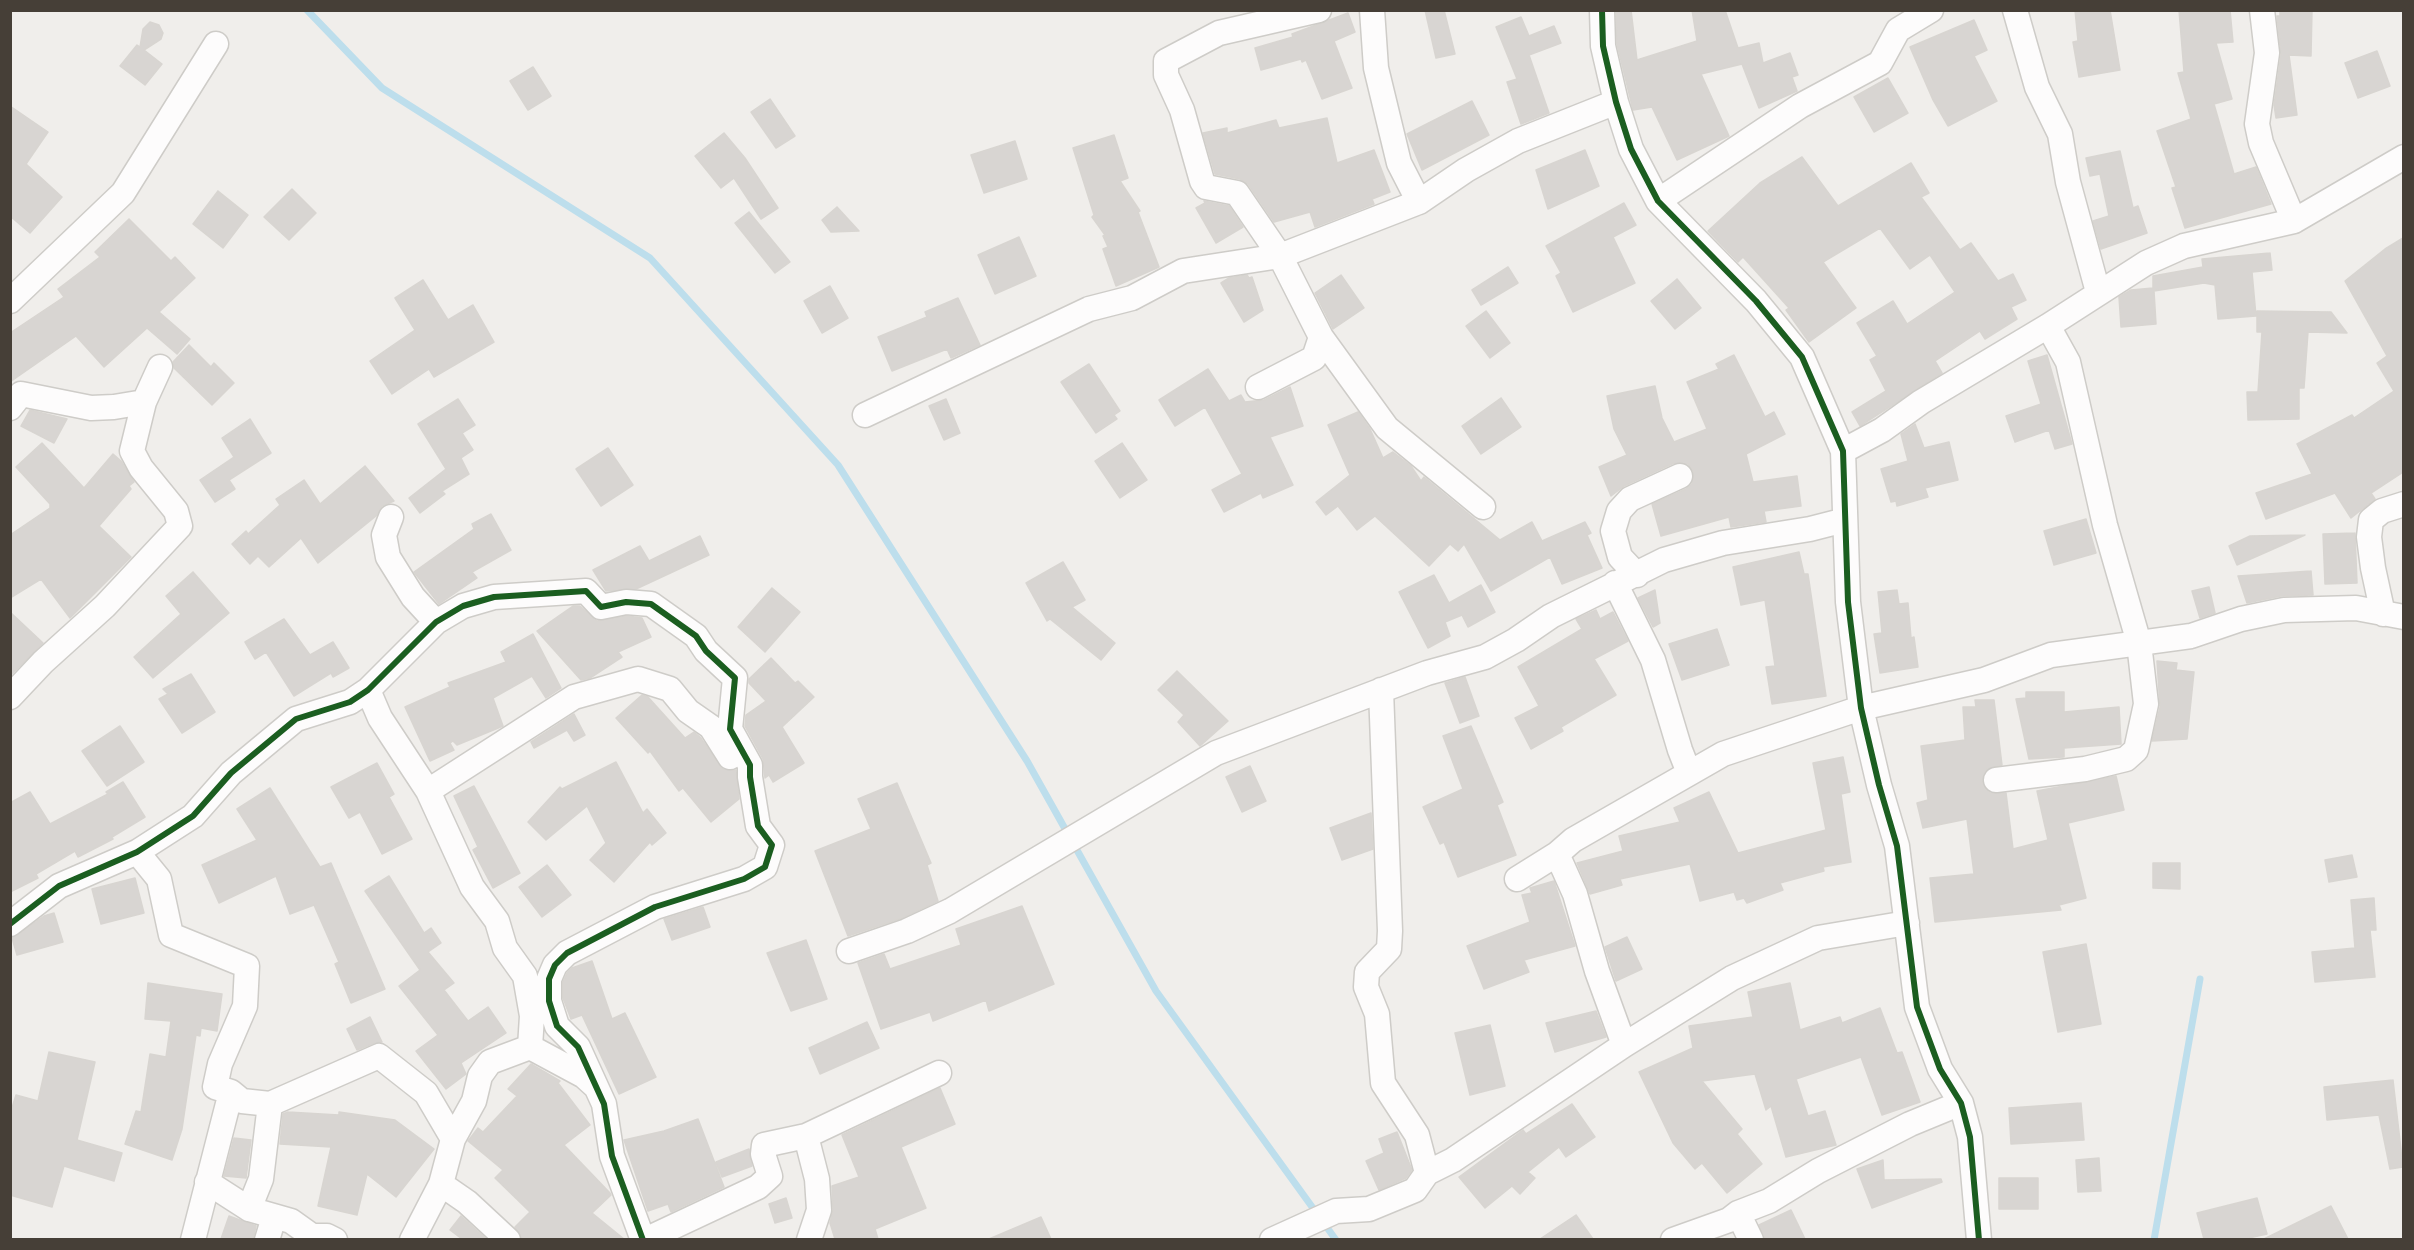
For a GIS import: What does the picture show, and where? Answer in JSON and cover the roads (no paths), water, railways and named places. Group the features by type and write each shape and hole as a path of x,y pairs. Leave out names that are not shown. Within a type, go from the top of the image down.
{"street":[{"path":"1318,10 1219,33 1166,61 1166,75 1182,110 1202,181 1206,187 1237,193 1280,256 1321,337 1387,428 1484,507"},
{"path":"1372,10 1378,78 1399,163 1419,202"},
{"path":"1602,10 1603,46 1616,102 1631,149 1658,201 1756,301 1802,357 1843,451 1848,602 1861,708 1896,846 1917,1007 1940,1069 1961,1103 1974,1167 1979,1239"},
{"path":"1658,201 1800,106 1880,63 1898,30 1931,10"},
{"path":"2015,10 2037,87 2060,134 2068,182 2098,292"},
{"path":"2262,10 2268,53 2257,124 2261,143 2294,221"},
{"path":"10,301 123,193 216,44"},
{"path":"865,415 1089,309 1132,298 1183,271 1280,256 1419,202 1466,170 1518,141 1616,102"},
{"path":"1843,451 1882,430 1921,402 2049,326 2098,292 2146,263 2184,246 2294,221 2403,157"},
{"path":"1996,780 2085,769 2126,759 2136,750 2146,705 2139,643 2105,525 2068,362 2049,326"},
{"path":"1258,387 1314,358 1321,337"},
{"path":"10,697 105,606 180,526 176,511 141,468 132,451 144,402 160,367"},
{"path":"10,408 21,394 91,408 144,402"},
{"path":"1680,476 1630,499 1619,511 1613,531 1626,579 1689,773"},
{"path":"2393,616 2373,568 2369,537 2371,520 2382,511 2403,504"},
{"path":"391,517 384,535 388,557 413,597 436,622"},
{"path":"849,951 907,931 950,911 1216,753 1381,690 1485,657 1516,640 1551,616 1664,560 1723,543 1810,529 1845,520"},
{"path":"10,924 58,886 137,852 194,816 231,773 296,719 350,702 368,690 436,622 463,606 494,597 586,591 601,607 626,602 651,604 696,636 706,651 735,678 730,729 750,765 758,826 772,845 765,867 744,879 655,907 567,953 555,965 549,979 549,1001 557,1026 578,1047 604,1104 612,1156 644,1239 758,1187 770,1176 763,1154 764,1145 806,1136 939,1073"},
{"path":"1517,879 1557,854 1573,840 1723,754 1861,708 1984,680 2051,655 2191,636 2241,619 2284,610 2356,608 2393,616"},
{"path":"428,791 574,697 638,679 670,689 688,711 711,727 746,775 754,796"},
{"path":"368,690 380,718 428,791 472,887 497,921 505,948 525,976 532,1016 530,1047"},
{"path":"1381,690 1390,931 1389,949 1367,972 1366,987 1377,1014 1383,1083 1417,1135 1427,1173"},
{"path":"137,852 159,879 171,935 247,966 244,1006 220,1064 215,1087 231,1092 242,1101 270,1104 379,1056 426,1093 453,1139"},
{"path":"1557,854 1575,894 1597,971 1624,1046"},
{"path":"1272,1239 1336,1211 1369,1209 1415,1190 1427,1173 1453,1160 1624,1046 1732,978 1818,938 1907,923"},
{"path":"412,1239 441,1184 453,1139 474,1101 480,1076 490,1062 530,1047 584,1076 595,1086"},
{"path":"193,1239 231,1092"},
{"path":"1673,1239 1729,1220 1738,1213 1769,1201 1818,1171 1910,1124 1961,1103"},
{"path":"249,1209 261,1179 270,1104"},
{"path":"806,1136 817,1179 819,1210 809,1239"},
{"path":"207,1182 249,1209 270,1228 291,1221 312,1236 327,1236 335,1239"},
{"path":"441,1184 467,1202 508,1239"},
{"path":"1738,1213 1751,1239"}],"waterway":[{"path":"307,10 382,88 650,258 838,465 1027,761 1156,991 1336,1240"},
{"path":"2154,1240 2200,979"}]}
